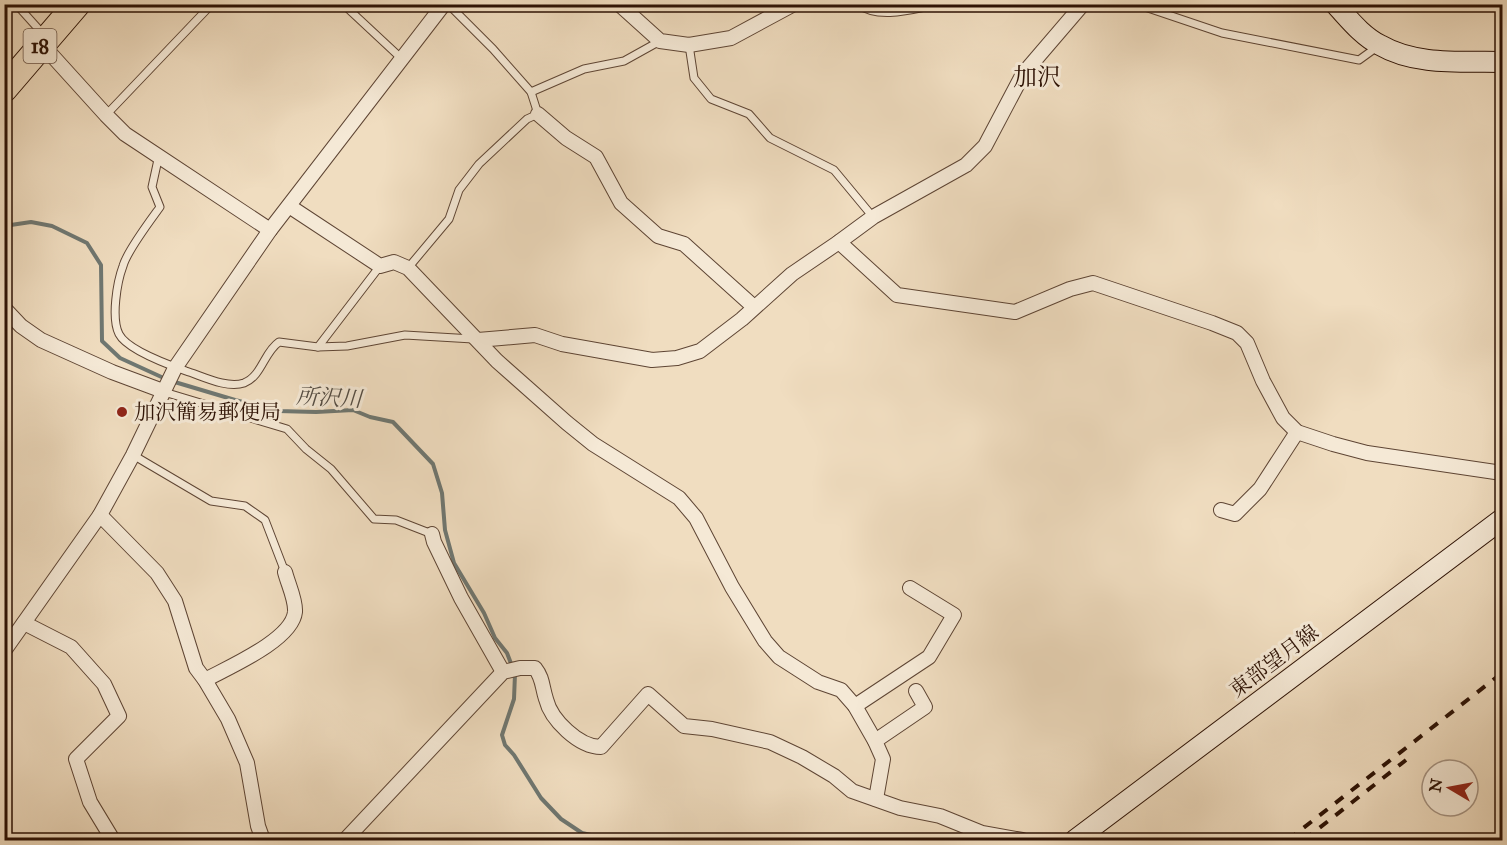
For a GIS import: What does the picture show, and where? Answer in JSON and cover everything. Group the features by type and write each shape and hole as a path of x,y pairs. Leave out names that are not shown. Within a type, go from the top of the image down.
{"highway":[{"name":"18","path":"4,89 77,4"}],"main road":[{"path":"1335,4 1362,32 1379,45 1414,58 1503,62"},
{"name":"東部望月線","path":"1075,840 1503,519"}],"street":[{"path":"4,651 100,515 133,455 175,368 270,230 446,4"},
{"path":"619,4 660,41 689,45 730,38 794,4"},
{"path":"478,340 535,335 562,344 652,360 677,358 700,351 742,319 792,274 873,217 966,165 985,146 1023,74 1083,4"},
{"path":"47,38 48,51 125,134 270,230"},
{"path":"538,114 566,138 596,157 621,203 658,236 684,244 754,307"},
{"path":"289,206 380,266 393,262 408,268 497,361 593,444 679,498 696,518 732,587 765,641 779,657 818,682 841,690 855,706 883,759 876,799"},
{"path":"839,242 897,295 1015,312 1070,289 1093,283 1212,323 1237,333 1247,343 1263,381 1283,418 1297,432 1367,453 1503,473"},
{"path":"4,308 21,326 41,340 112,372 163,391"},
{"path":"1221,510 1235,514 1260,489 1297,432"},
{"path":"100,515 157,573 175,601 196,668 228,719 247,763 258,826 263,840"},
{"path":"432,534 461,598 503,672"},
{"path":"205,680 256,652 285,633 294,622 296,609 285,572"},
{"path":"855,706 929,657 954,615 910,588"},
{"path":"24,623 71,647 104,684 119,716 76,759 90,802 113,840"},
{"path":"345,840 503,672 520,668 535,668 542,676 546,702 563,727 578,740 596,747 601,747 648,694 684,726 712,729 770,742 834,776 852,791 900,808 940,816 982,833 1022,840"},
{"path":"875,741 925,707 916,691"}],"lane":[{"path":"16,4 47,38"},
{"path":"106,115 212,4"},
{"path":"343,4 402,59"},
{"path":"408,268 449,219 459,190 479,164 527,119 538,114 531,92 493,49 446,4"},
{"path":"858,4 863,8 882,13 941,4"},
{"path":"1136,4 1222,33 1359,60 1379,45"},
{"path":"531,92 584,69 624,61 660,41"},
{"path":"689,45 694,78 711,99 749,114 770,138 834,170 873,217"},
{"path":"159,155 152,187 160,207 123,264 115,320 119,334 129,346 175,368 224,383 243,384 254,376 273,346 279,342 347,346 405,335 478,340"},
{"path":"318,346 380,266"},
{"path":"163,391 287,429 306,449 331,469 374,519 396,520 432,534"},
{"path":"133,455 211,501 245,506 265,520 285,572"}],"waterway":[{"name":"所沢川","path":"4,226 31,222 52,226 87,243 101,265 102,341 120,358 168,380 278,411 353,410 370,417 393,422 433,464 442,493 445,530 454,563 484,613 495,638 507,653 515,674 514,699 502,735 505,745 514,755 541,798 561,819 582,833 613,840"}],"railway":[{"path":"1288,840 1502,673"},
{"path":"1304,840 1406,760"}],"place":[{"name":"加沢簡易郵便局","path":"122,412"}],"district":[{"name":"加沢","path":"1037,77"}]}
